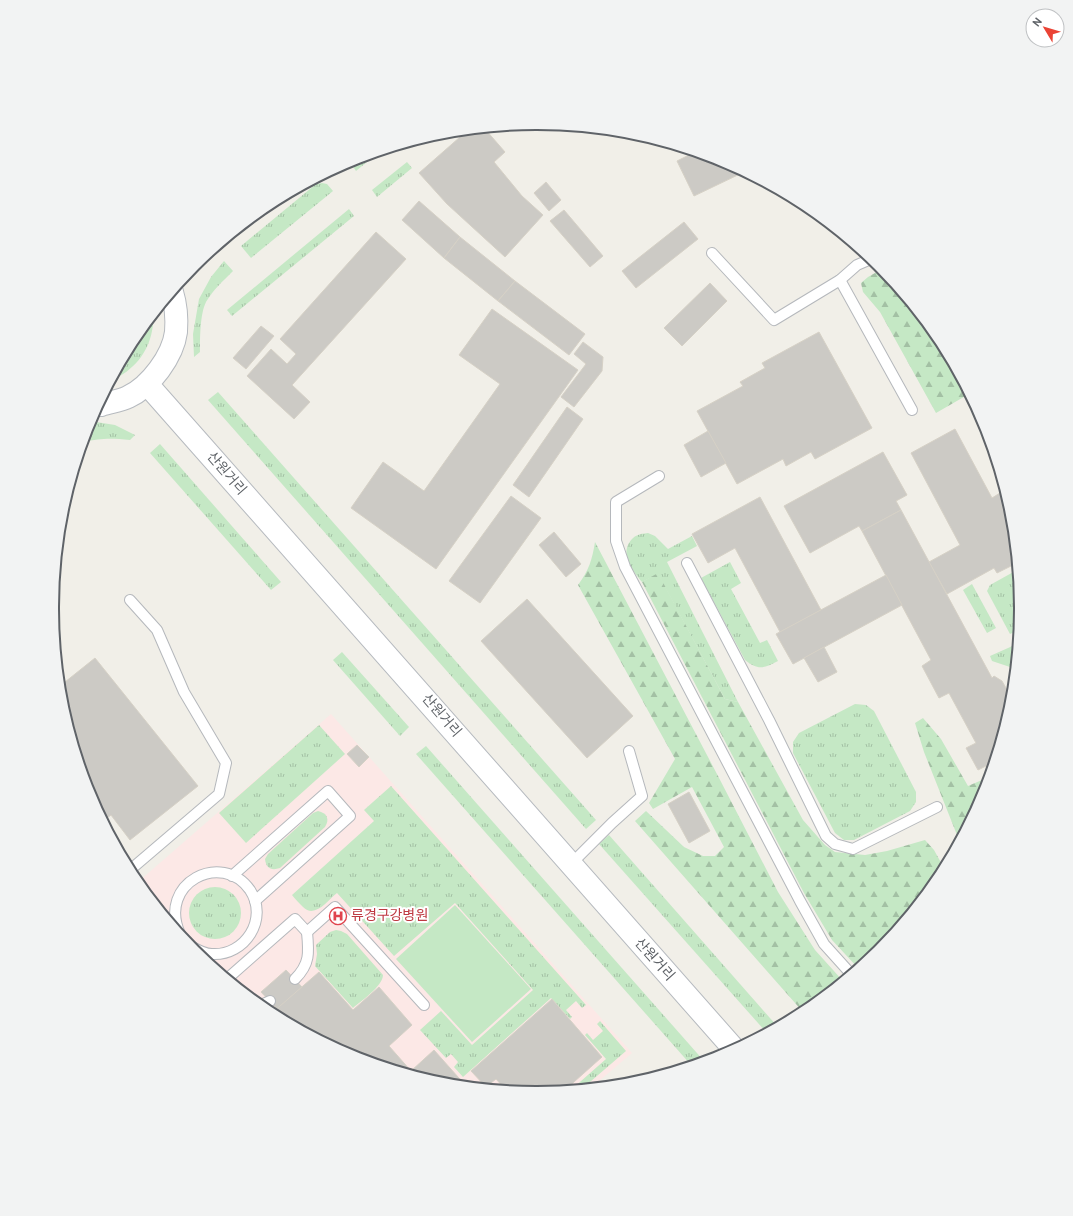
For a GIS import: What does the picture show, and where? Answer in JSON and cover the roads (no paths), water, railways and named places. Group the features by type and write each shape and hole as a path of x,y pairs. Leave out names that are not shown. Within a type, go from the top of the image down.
{"main road":[{"path":"105,404 128,397 148,384 167,359 176,333 176,306 174,297"},
{"name":"산원거리","path":"148,384 730,1044"}],"lane":[{"path":"712,253 774,320 840,280 857,265 865,262"},
{"path":"840,280 912,410"},
{"path":"659,476 616,502 616,541 625,567 800,901 824,944 847,970"},
{"path":"687,563 766,713 826,836 835,844 853,849 937,807"},
{"path":"130,600 156,630 184,692 226,763 219,794 135,866"},
{"path":"570,864 642,796 629,751"},
{"path":"232,876 328,791 350,816 255,901"},
{"path":"175,921 174,914 176,902 181,892 188,883 198,876 221,872 242,882 250,891 255,901 257,913 255,924 250,935 243,944 233,950 222,954 207,954"},
{"path":"306,932 336,907 424,1005"},
{"path":"232,975 295,919 306,932 309,948 308,960 302,972 295,979"},
{"path":"243,944 253,956"}],"place":[{"name":"류경구강병원","path":"338,916"}]}
